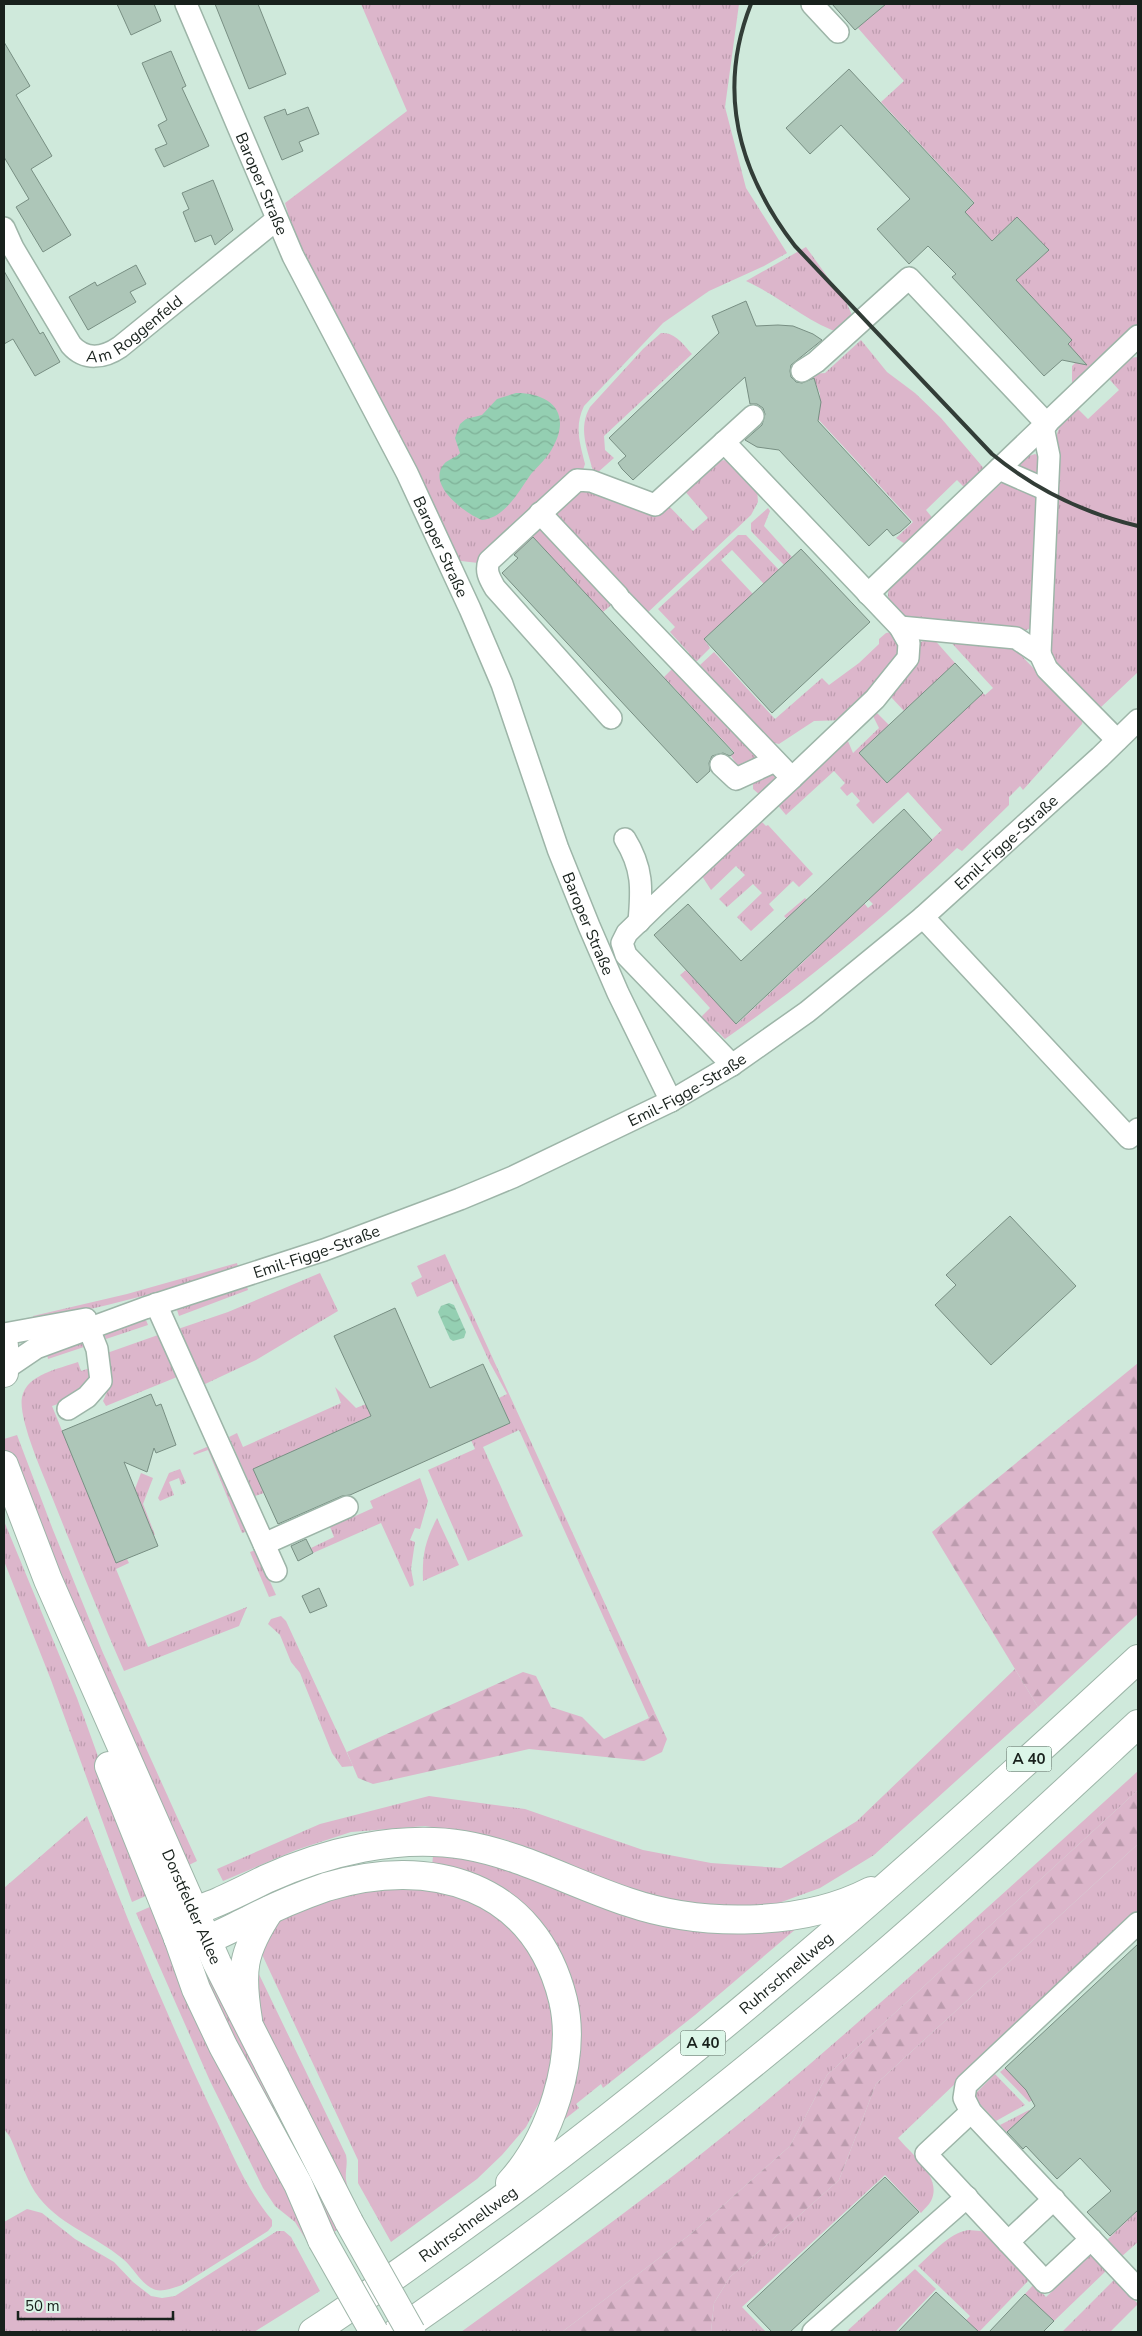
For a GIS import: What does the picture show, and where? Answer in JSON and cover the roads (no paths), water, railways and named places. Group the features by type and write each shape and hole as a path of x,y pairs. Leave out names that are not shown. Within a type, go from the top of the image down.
{"main road":[{"name":"Dorstfelder Allee","path":"4,1465 48,1580 206,1939 349,2222 411,2332"},
{"name":"Dorstfelder Allee","path":"4,1505 52,1615 178,1938 196,1989 223,2046 298,2184 322,2240 374,2332"},
{"name":"Ruhrschnellweg","path":"313,2332 477,2217 585,2137 673,2068 780,1980 920,1859 1138,1659"},
{"name":"A 40","path":"397,2332 516,2247 612,2175 758,2059 911,1930 1138,1724"},
{"path":"178,1938 194,1913 289,1869 343,1852 422,1841 463,1845 498,1852 627,1902 656,1911 710,1919 756,1918 831,1907 880,1887 920,1859"},
{"path":"178,1938 206,1939 327,1887 388,1874 423,1875 460,1883 485,1894 521,1921 538,1940 560,1986 567,2016 568,2043 564,2072 546,2123 526,2161 515,2178 477,2217"},
{"path":"248,2020 244,1994 244,1966 253,1938 270,1910"}],"street":[{"name":"Baroper Straße","path":"186,4 276,220 407,473 470,609 502,684 558,849 589,926 618,993 671,1100"},
{"path":"812,4 838,32"},
{"name":"Am Roggenfeld","path":"4,228 13,248 71,344 84,354 100,356 111,354 276,220"},
{"path":"802,372 816,362 909,278 1045,426 1049,456 1040,654 1047,668 1118,740"},
{"path":"868,594 1138,336"},
{"path":"611,718 495,588 488,575 487,567 489,561 570,485 582,479 655,505 754,416"},
{"path":"724,442 900,627 909,643 908,658 875,699 639,922 627,934 622,943 626,955 732,1065"},
{"path":"999,469 1047,490"},
{"path":"540,513 792,778"},
{"path":"900,627 1016,638 1040,654"},
{"name":"Emil-Figge-Straße","path":"4,1363 36,1348 151,1306 317,1253 418,1216 521,1174 671,1100 732,1065 807,1012 923,917 1138,720"},
{"path":"760,807 728,772 775,762"},
{"path":"625,839 635,855 640,872 642,893 639,922"},
{"path":"923,917 1128,1138 1138,1130"},
{"path":"151,1306 257,1541 276,1571"},
{"name":"Emil-Figge-Straße","path":"4,1334 151,1306"},
{"path":"68,1409 87,1397 101,1380 97,1349 89,1329"},
{"path":"257,1541 347,1506"},
{"path":"1138,1923 966,2085 964,2098 971,2112 1138,2289"},
{"path":"971,2112 926,2154 1045,2282 1091,2239"},
{"path":"813,2332 967,2198"},
{"path":"1008,2242 1054,2199"}],"water":[{"path":"516,393 539,397 548,401 554,407 559,415 558,435 549,454 531,474 511,503 498,514 482,520 467,512 450,498 440,481 440,472 446,462 460,453 455,438 460,424 466,419 482,415 497,399"},
{"path":"449,1303 454,1305 466,1332 464,1338 453,1341 450,1339 438,1312 441,1306"}],"railway":[{"path":"751,4 741,37 735,69 735,100 739,131 747,161 760,190 795,246 992,454 1026,479 1061,499 1098,514 1138,526"}]}
